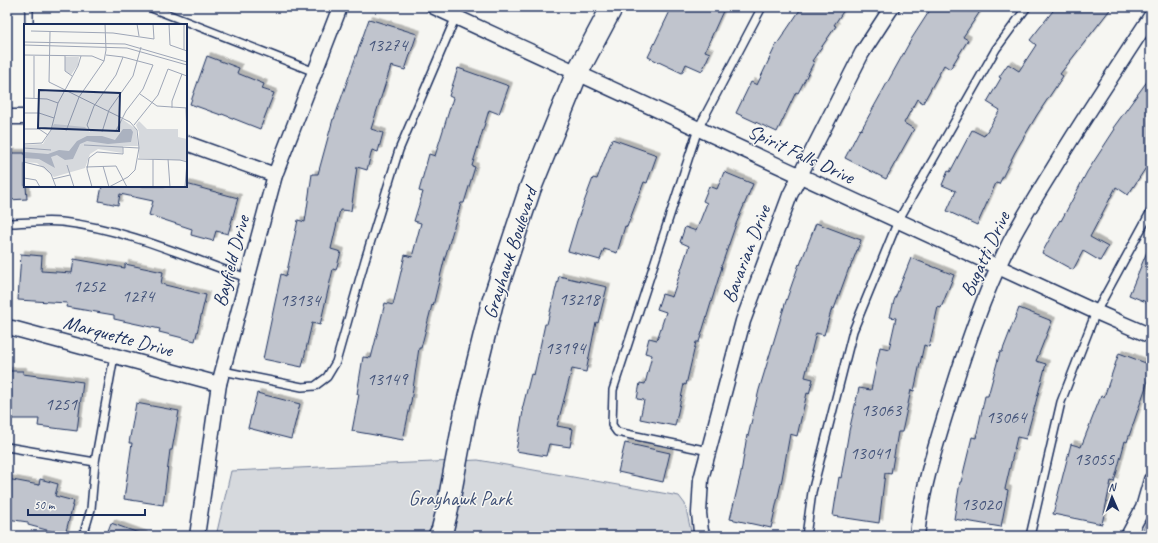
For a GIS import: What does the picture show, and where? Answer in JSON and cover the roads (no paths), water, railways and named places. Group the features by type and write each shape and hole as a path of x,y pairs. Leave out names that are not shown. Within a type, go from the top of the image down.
{"street":[{"name":"Bayfield Drive","path":"197,536 221,377 247,278 275,175 340,7"},
{"name":"Spirit Falls Drive","path":"434,7 457,12 577,73 1151,336"},
{"name":"Grayhawk Boulevard","path":"439,536 442,531 447,511 466,408 492,304 530,189 577,73 612,7"},
{"name":"Bavarian Drive","path":"704,536 701,532 698,513 701,478 742,321 790,196 862,53 892,7"},
{"name":"Bugatti Drive","path":"917,536 920,510 936,445 961,362 998,267 1024,216 1079,126 1151,16"},
{"path":"7,117 24,117"},
{"path":"187,143 275,175"},
{"name":"Marquette Drive","path":"7,328 12,328 114,356 221,377"},
{"path":"1128,536 1143,508 1151,480"},
{"name":"Grayhawk Boulevard","path":"447,511 448,530 450,536"}],"lane":[{"path":"29,7 29,24"},
{"path":"149,7 315,72"},
{"path":"708,451 618,432 612,425 613,390 698,128 762,7"},
{"path":"806,536 812,492 853,331 898,221 996,49 1026,7"},
{"path":"221,377 314,386 327,377 336,362 365,260 400,150 457,12"},
{"path":"1030,536 1061,402 1096,312 1151,211"},
{"path":"7,223 61,222 97,228 138,239 247,278"},
{"path":"83,536 91,509 95,462 114,356"},
{"path":"7,447 95,462"}],"park label":[{"name":"Grayhawk Park","path":"460,498"}]}
